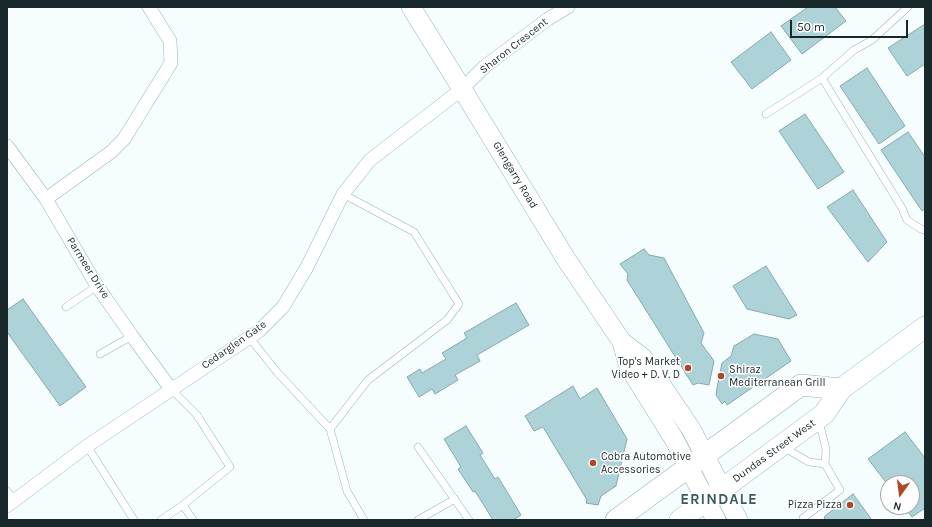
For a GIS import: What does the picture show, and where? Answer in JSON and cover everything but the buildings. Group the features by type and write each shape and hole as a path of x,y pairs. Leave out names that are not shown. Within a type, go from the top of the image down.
{"main road":[{"name":"Dundas Street West","path":"680,520 819,418 824,414 841,389 925,327"},
{"path":"616,520 801,385 841,389"}],"street":[{"path":"46,199 111,152 124,139 171,63 170,41 149,7"},
{"name":"Glengarry Road","path":"411,7 566,259 622,342 643,358 691,428 696,461 714,495"},
{"name":"Sharon Crescent","path":"462,89 484,67 568,7"},
{"name":"Cedarglen Gate","path":"10,499 259,331 283,307 307,267 343,194 370,160 462,89"},
{"name":"Parmeer Drive","path":"7,146 46,199 97,286 171,389"},
{"path":"714,495 716,520"},
{"path":"714,495 738,520"}],"lane":[{"path":"766,114 822,78 854,50 872,40 908,7"},
{"path":"822,78 902,208 907,220 925,230"},
{"path":"330,429 368,380 447,320 459,304 414,232 343,194"},
{"path":"66,307 97,286"},
{"path":"100,354 132,336"},
{"path":"249,338 277,372 330,429 347,491 364,520"},
{"path":"161,520 183,505 230,467 197,415 171,389"},
{"path":"804,520 803,518 840,490 825,464 826,450 819,418"},
{"path":"87,446 134,520"},
{"path":"418,446 469,520"},
{"path":"781,446 809,462 825,464"},
{"path":"418,520 455,499"},
{"path":"183,505 193,520"}],"place":[{"name":"Top's Market Video + D. V. D","path":"688,368"},
{"name":"Shiraz Mediterranean Grill","path":"721,376"},
{"name":"Cobra Automotive Accessories","path":"593,463"},
{"name":"Pizza Pizza","path":"850,505"}],"district":[{"name":"ERINDALE","path":"719,500"}]}
